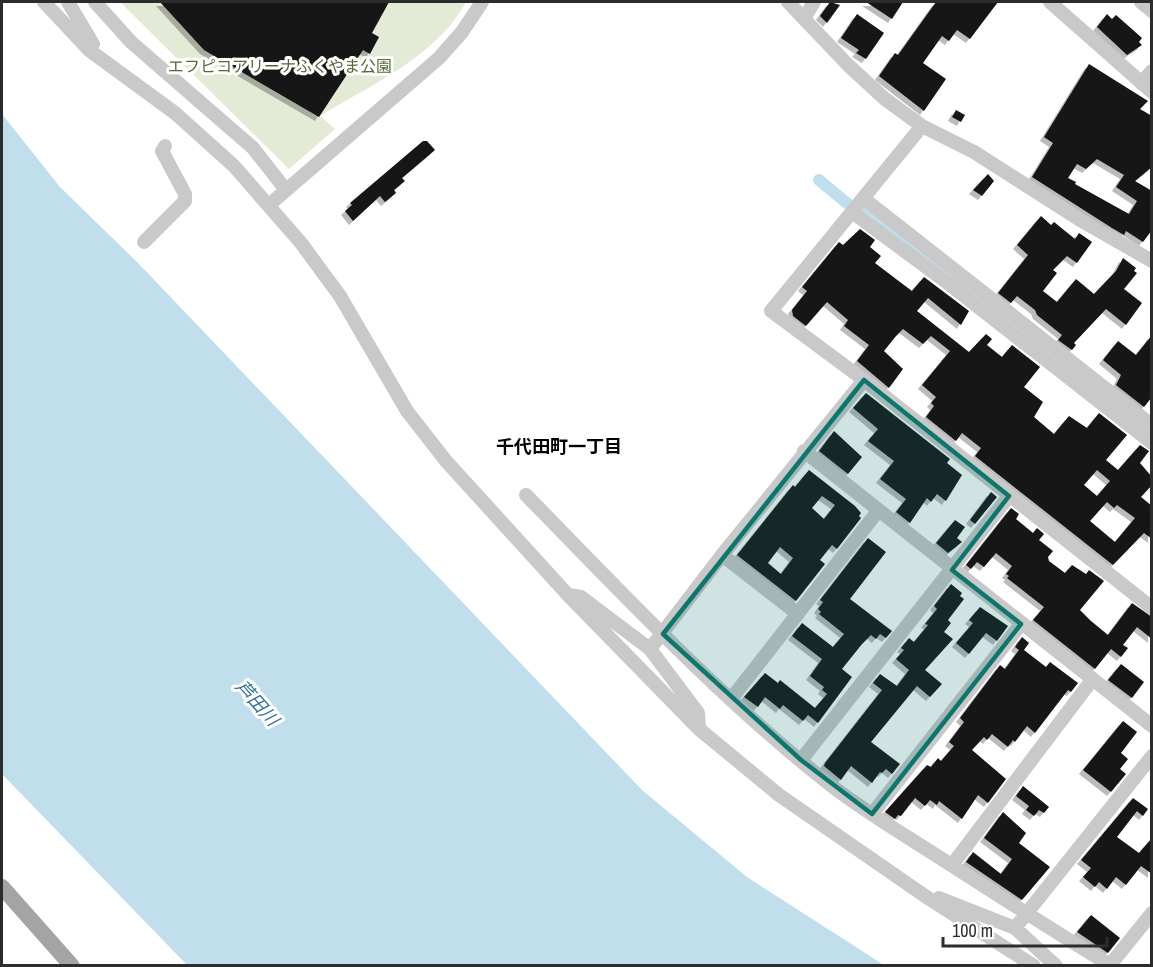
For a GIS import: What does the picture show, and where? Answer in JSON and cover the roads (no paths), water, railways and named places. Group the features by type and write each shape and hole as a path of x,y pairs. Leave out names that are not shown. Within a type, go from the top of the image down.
{"main road":[{"path":"2,887 72,966"}],"street":[{"path":"44,2 89,50 175,113 234,166 269,205 340,296 407,411 446,461 568,596 699,729 779,795 925,896 1034,966"},
{"path":"68,2 91,37 93,44 89,50"},
{"path":"95,2 131,42 253,148 286,190"},
{"path":"269,205 439,57 462,32 482,2"},
{"path":"788,2 805,17 848,65 885,99 922,126 974,152 1082,221 1152,261"},
{"path":"805,17 814,2"},
{"path":"1050,2 1147,87 1152,70"},
{"path":"1141,2 1152,11"},
{"path":"922,126 771,310 864,380 1152,608"},
{"path":"144,242 186,201 185,194 162,150 165,146"},
{"path":"863,198 1152,425"},
{"path":"852,212 949,284 1152,443"},
{"path":"650,649 804,451 864,380"},
{"path":"804,451 1152,726"},
{"path":"526,495 663,634 731,699 801,760 872,814 1110,966 1152,913"},
{"path":"801,760 1009,496"},
{"path":"731,699 878,511"},
{"path":"722,555 798,614"},
{"path":"568,596 581,597 650,649 698,713 699,729"},
{"path":"872,814 1021,624"},
{"path":"952,865 1092,680"},
{"path":"1015,928 1152,756"},
{"path":"925,896 945,900 1015,928 1056,966"}],"water":[{"name":"芦田川","path":"2,114 60,187 138,263 642,790 747,877 884,965 187,965 2,774"}],"waterway":[{"path":"819,180 848,204"},
{"path":"864,209 1152,434"}],"district":[{"name":"千代田町一丁目","path":"559,447"}],"park label":[{"name":"エフピコアリーナふくやま公園","path":"280,66"}]}
